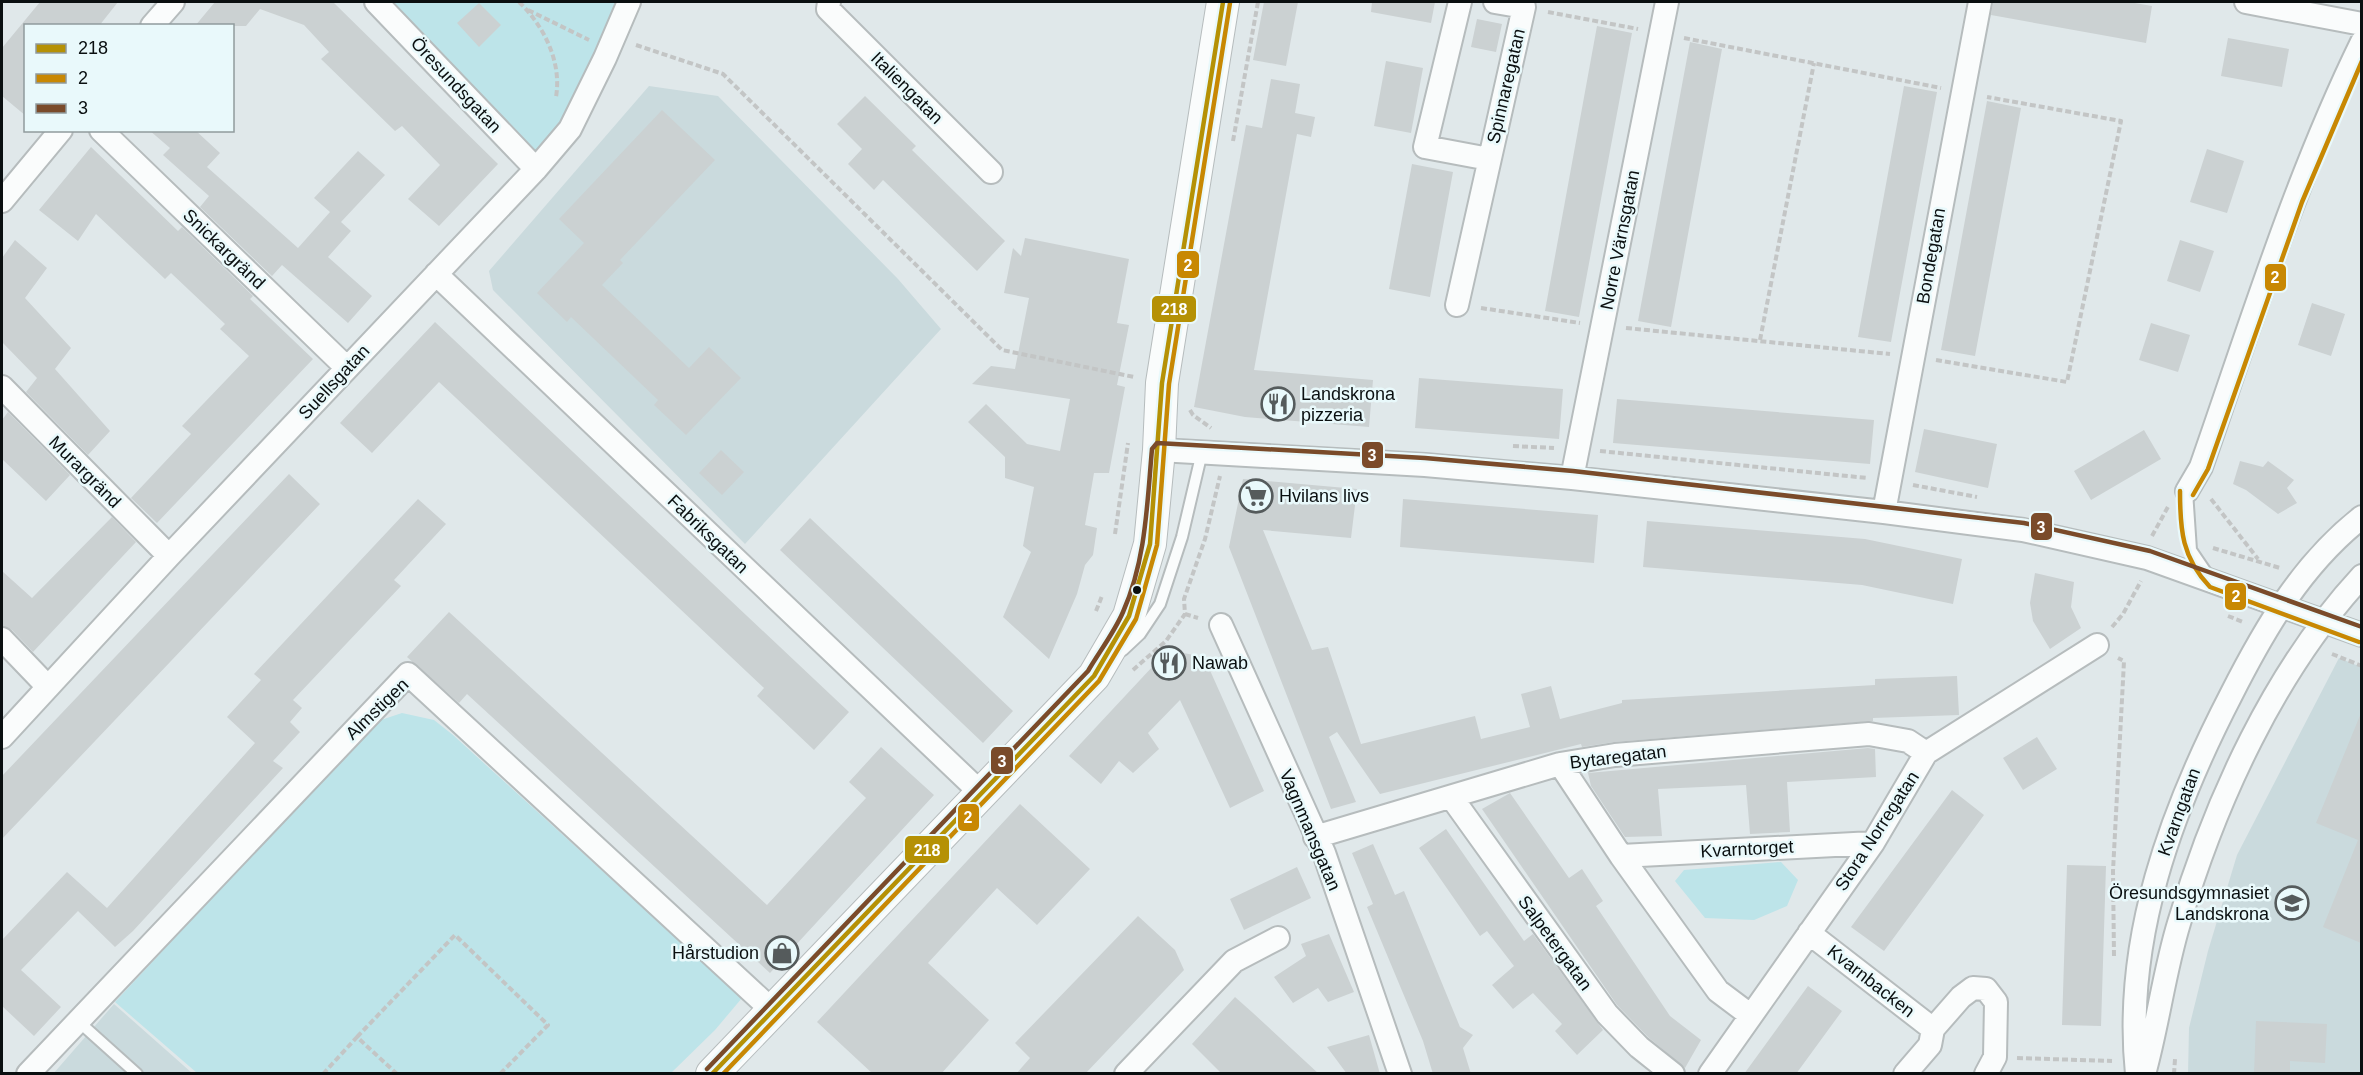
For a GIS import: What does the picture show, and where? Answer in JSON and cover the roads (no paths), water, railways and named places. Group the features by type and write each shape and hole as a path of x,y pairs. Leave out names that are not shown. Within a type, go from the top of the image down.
{"street":[{"path":"154,24 173,2"},
{"name":"Öresundsgatan","path":"376,2 536,169"},
{"name":"Suellsgatan","path":"2,737 169,556 536,169 570,129 612,44 629,2"},
{"name":"Italiengatan","path":"829,2 828,9 991,172"},
{"path":"712,1074 1094,676 1129,616 1150,544 1159,450 1162,382 1223,2"},
{"name":"Spinnaregatan","path":"1460,2 1425,147 1489,159"},
{"name":"Spinnaregatan","path":"1457,305 1524,8 1495,2"},
{"name":"Norre Värnsgatan","path":"1572,478 1667,2"},
{"name":"Bondegatan","path":"1884,512 1980,2"},
{"path":"2246,2 2361,24"},
{"path":"2187,491 2201,467 2295,195 2324,123 2361,42"},
{"path":"2,201 59,132"},
{"name":"Snickargränd","path":"103,132 347,368"},
{"name":"Fabriksgatan","path":"436,274 981,794"},
{"name":"Murargränd","path":"2,387 169,556"},
{"path":"1159,450 1425,465 1572,478 1884,512 2023,530 2147,558 2361,635"},
{"name":"Kvarngatan","path":"2137,1074 2133,1035 2144,934 2152,890 2172,824 2205,746 2264,630 2334,539 2361,517"},
{"name":"Kvarngatan","path":"2144,1074 2178,926 2205,840 2258,727 2326,621 2361,576"},
{"name":"Vagnmansgatan","path":"1221,625 1324,853 1400,1074"},
{"path":"2,639 48,687"},
{"name":"Stora Norregatan","path":"1710,1074 1873,843 1926,753 2097,645"},
{"name":"Almstigen","path":"28,1074 408,674 773,1011"},
{"name":"Bytaregatan","path":"1315,837 1560,764 1615,755 1869,734 1908,741 1926,753"},
{"path":"1560,764 1621,856 1718,991 1750,1015"},
{"name":"Salpetergatan","path":"1452,798 1607,1014 1639,1047 1673,1074"},
{"name":"Kvarntorget","path":"1621,856 1873,843"},
{"name":"Kvarnbacken","path":"1809,933 1933,1029"},
{"path":"1126,1074 1234,961 1278,938"},
{"name":"Kvarnbacken","path":"1905,1074 1930,1045 1933,1029 1960,997 1973,988 1986,988 1996,1002 1991,1065"}],"lane":[{"path":"1094,676 1140,634 1160,604 1182,537 1202,452"},
{"path":"2187,491 2190,550 2200,567 2215,581"},
{"path":"77,1020 137,1074"}],"place":[{"name":"Landskrona pizzeria","path":"1278,404"},
{"name":"Hvilans livs","path":"1256,496"},
{"name":"Nawab","path":"1169,663"},
{"name":"Öresundsgymnasiet Landskrona","path":"2292,903"},
{"name":"Hårstudion","path":"782,953"}]}
